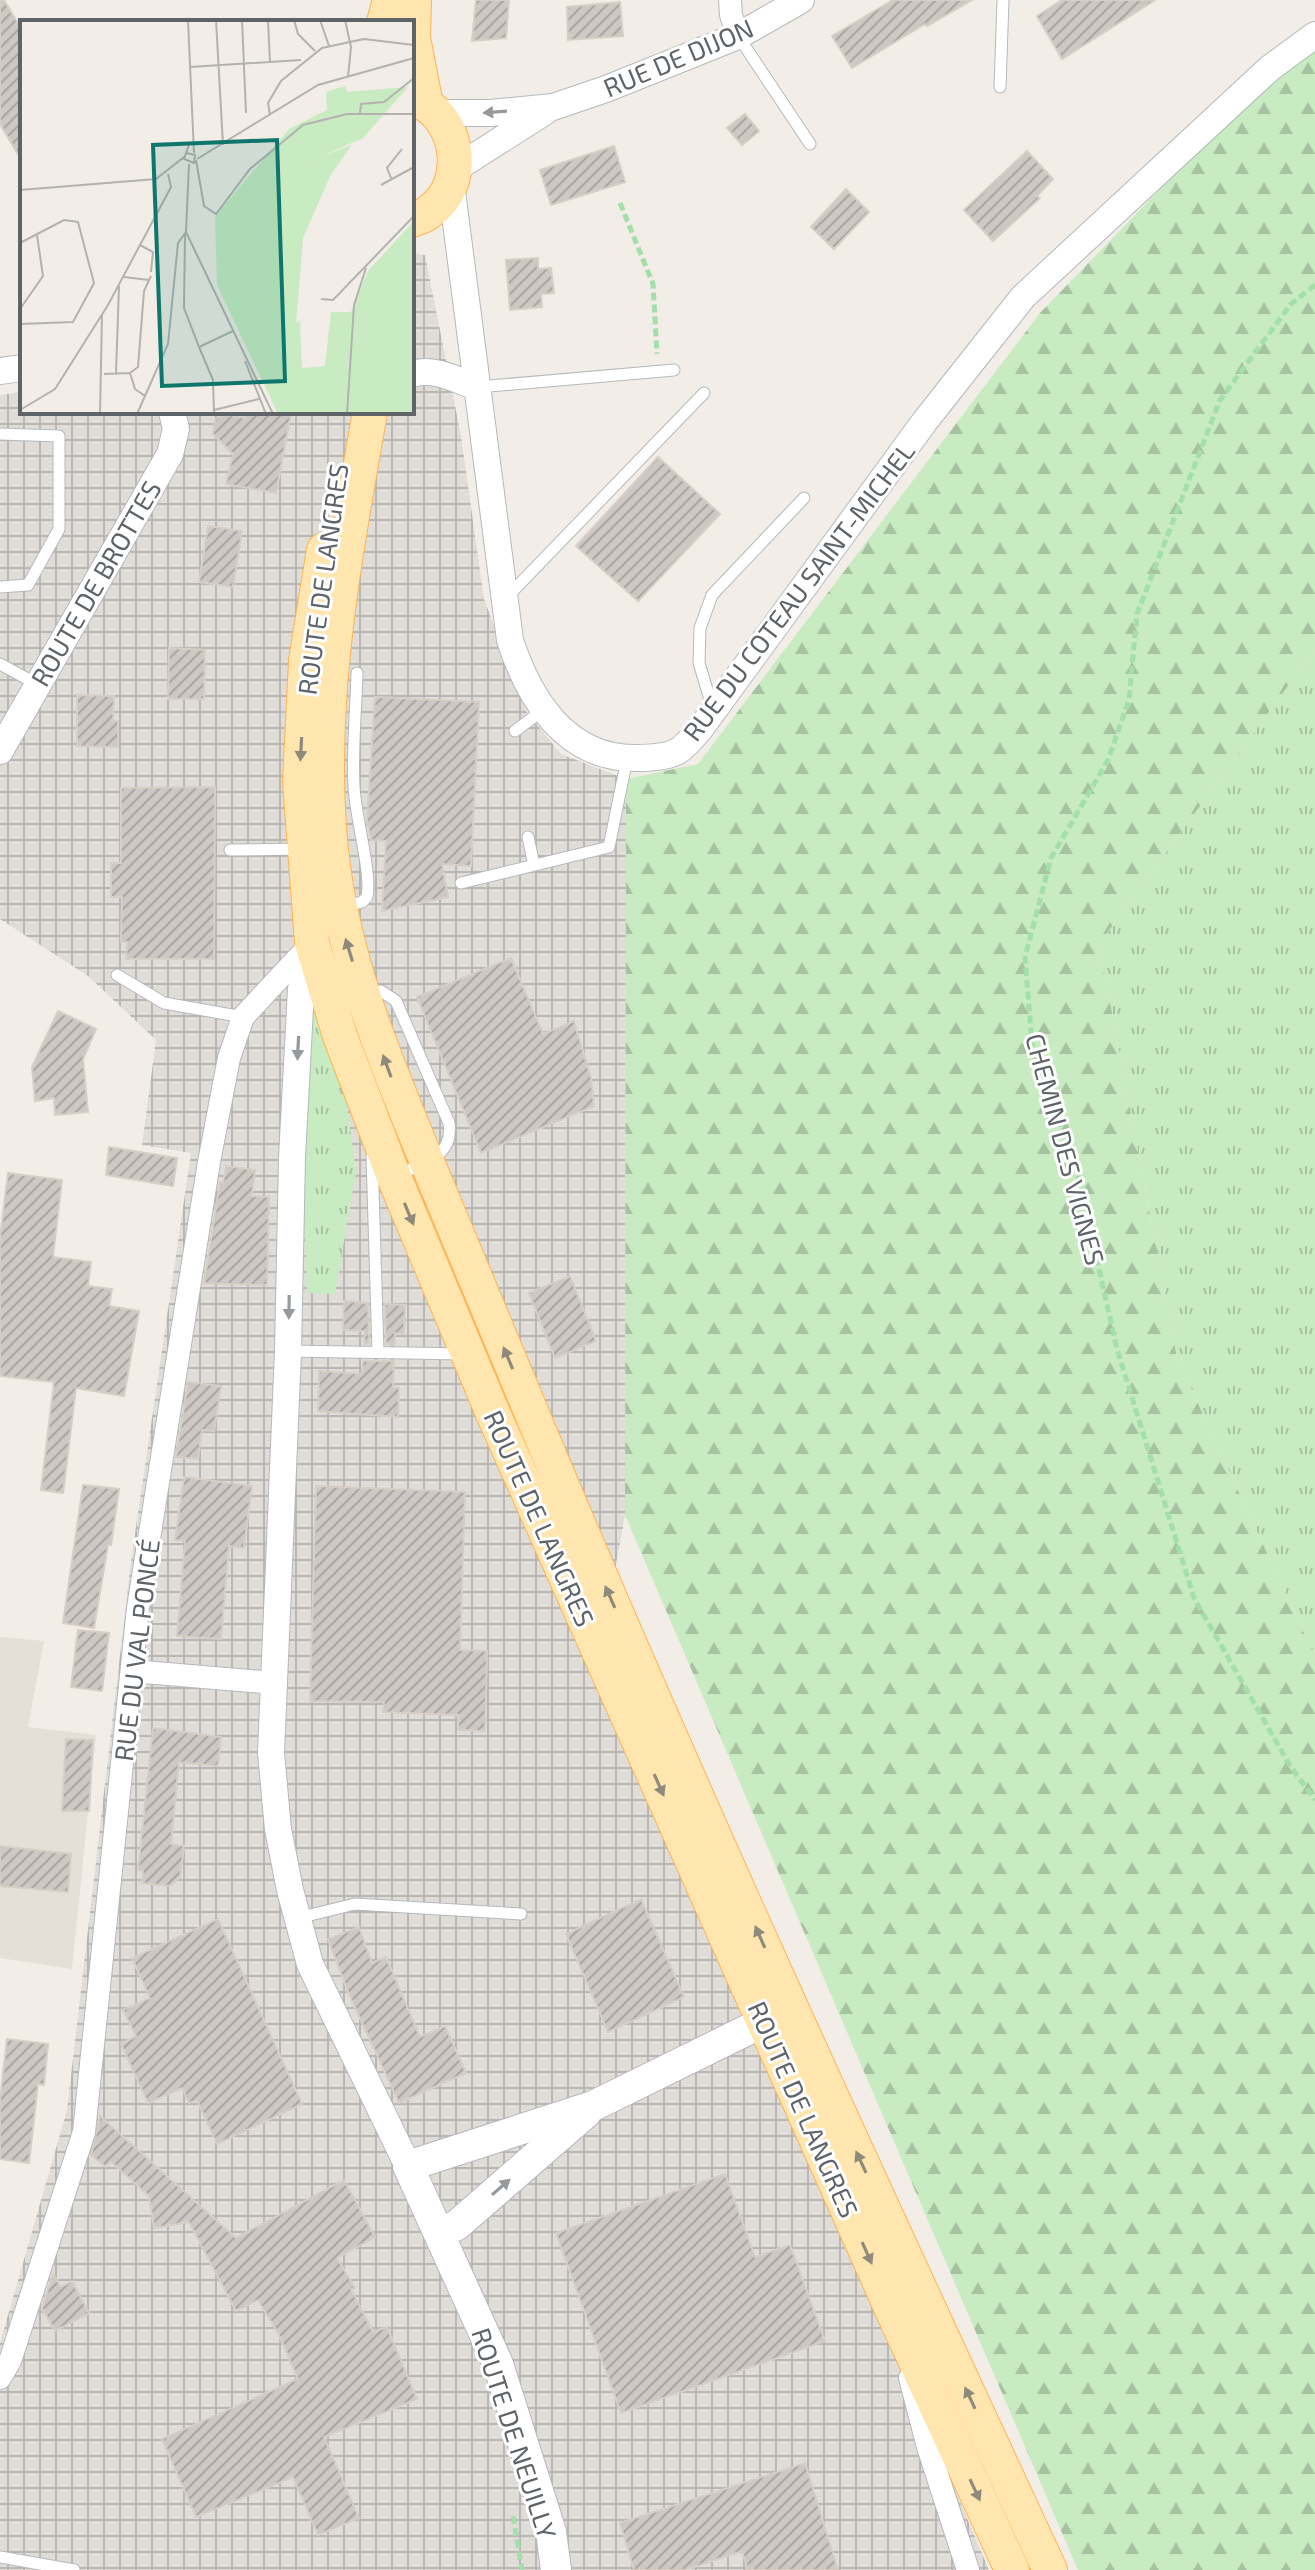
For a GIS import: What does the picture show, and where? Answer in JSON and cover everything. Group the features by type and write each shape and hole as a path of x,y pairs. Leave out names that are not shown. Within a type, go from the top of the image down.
{"main road":[{"path":"385,20 390,0"},
{"path":"413,20 414,0"},
{"path":"414,44 425,105 445,123 452,137 453,176 442,200 416,219"},
{"name":"ROUTE DE LANGRES","path":"317,848 300,781 306,661 347,414"},
{"name":"ROUTE DE LANGRES","path":"370,414 330,672 326,772 317,848 321,920 340,1036 385,1108"},
{"name":"ROUTE DE LANGRES","path":"321,920 345,938 371,1025 394,1177 468,1354 778,2015 894,2314 1012,2570"},
{"path":"385,1108 427,1161 567,1499 682,1760 778,2015 1050,2570"},
{"path":"408,2166 593,2106 778,2015"},
{"path":"439,2234 457,2225 593,2106"},
{"name":"ROUTE DE NEUILLY","path":"408,2166 498,2364 551,2532 556,2570"}],"street":[{"path":"730,0 738,36"},
{"name":"RUE DE DIJON","path":"425,105 490,113 553,107 738,36 801,0"},
{"name":"RUE DU COTEAU SAINT-MICHEL","path":"453,176 460,262 510,640 520,670 543,710 565,735 587,749 627,759 646,758 677,751 700,729 925,421 1023,297 1270,68 1315,35"},
{"name":"RUE DE DIJON","path":"453,176 553,107"},
{"path":"416,219 446,243 460,262"},
{"path":"0,371 20,368"},
{"path":"414,373 436,372 477,387"},
{"name":"ROUTE DE BROTTES","path":"0,751 170,454 176,429 172,414"},
{"path":"321,920 301,989 271,1753 278,1829 310,1964 408,2166"},
{"name":"RUE DU VAL PONCÉ","path":"0,2378 10,2361 84,2132 138,1608 209,1162 229,1058 243,1017 321,920"},
{"path":"132,1671 274,1683"},
{"path":"894,2314 928,2447 968,2570"}],"lane":[{"path":"1000,87 1003,0"},
{"path":"738,36 810,144"},
{"path":"477,387 674,370"},
{"path":"504,599 704,393"},
{"path":"0,434 59,436 59,529 28,585 0,587"},
{"path":"714,710 699,663 700,628 712,595 804,498"},
{"path":"0,664 38,684"},
{"path":"321,920 362,902 367,897 369,887 354,784 357,673"},
{"path":"515,731 543,710"},
{"path":"461,883 609,847 627,759"},
{"path":"528,837 534,865"},
{"path":"230,850 317,848"},
{"path":"117,975 164,1003 243,1017"},
{"path":"362,992 381,991 396,1001 449,1123 451,1138 445,1151 394,1177"},
{"path":"378,1352 385,1108"},
{"path":"288,1351 468,1354"},
{"path":"653,1735 682,1760"},
{"path":"298,1918 355,1904 521,1914"},
{"path":"0,2557 74,2570"}],"path":[{"path":"620,203 653,284 658,371"},
{"name":"CHEMIN DES VIGNES","path":"1315,285 1291,304 1220,400 1137,614 1129,700 1108,760 1051,858 1025,957 1032,1044 1077,1171 1117,1349 1194,1598 1289,1764 1315,1800"},
{"path":"512,2509 522,2570"}],"shaded area":[{"path":"414,253 425,255 461,436 484,599 526,711 561,754 626,779 625,1515 600,1652 989,2570 0,2570 0,2343 67,2110 131,1561 191,1153 142,1145 156,1040 88,976 0,919 0,395 20,392 20,414 414,414"},
{"path":"0,1637 44,1641 28,1727 96,1735 72,1969 0,1958"}],"green space":[{"path":"1315,29 1315,649 1099,944 1177,1358 1315,1657 1315,2570 1078,2570 625,1515 626,779 698,764 1040,313"},
{"path":"1315,649 1315,1657 1177,1358 1099,944"},
{"path":"321,1010 344,1083 356,1172 335,1294 307,1293 301,1120 308,1011"}],"building":[{"path":"0,0 4,0 20,27 20,158 0,124"},
{"path":"476,0 509,0 506,38 472,41"},
{"path":"893,0 972,0 852,68 832,36"},
{"path":"1062,0 1155,0 1062,59 1037,16"},
{"path":"620,2 623,36 568,40 567,7"},
{"path":"745,114 759,131 742,145 727,128"},
{"path":"614,146 625,182 551,205 540,170"},
{"path":"1027,151 1053,179 1037,196 1040,198 993,241 964,210"},
{"path":"846,189 869,212 834,249 811,227"},
{"path":"538,258 538,269 551,268 554,293 541,294 542,307 510,310 506,260"},
{"path":"224,414 245,418 246,414 291,414 276,493 226,484 233,454 213,434 215,420"},
{"path":"658,457 720,514 638,601 576,546"},
{"path":"208,526 242,531 233,587 199,582"},
{"path":"169,648 205,650 204,699 168,699"},
{"path":"77,695 114,696 113,721 118,721 118,747 77,746"},
{"path":"375,697 479,702 471,866 442,864 448,897 382,911 386,841 371,840 367,821"},
{"path":"215,787 214,959 126,959 127,942 121,942 122,897 111,897 111,863 121,863 121,788"},
{"path":"511,958 543,1034 574,1021 591,1078 594,1106 481,1153 417,997"},
{"path":"58,1011 96,1029 83,1059 88,1112 55,1115 54,1098 35,1101 32,1067"},
{"path":"109,1147 177,1158 173,1186 106,1175"},
{"path":"226,1166 255,1170 252,1196 269,1197 267,1285 204,1283 220,1182 223,1183"},
{"path":"8,1173 62,1180 53,1257 91,1262 88,1286 112,1289 109,1306 139,1311 124,1396 76,1388 63,1493 41,1490 54,1382 0,1376 0,1238"},
{"path":"570,1276 596,1341 555,1358 529,1293"},
{"path":"344,1301 368,1303 369,1344 364,1344 365,1331 343,1330"},
{"path":"385,1304 405,1305 404,1334 395,1333 395,1344 386,1344"},
{"path":"363,1361 394,1361 393,1387 399,1388 398,1417 318,1411 319,1371 362,1374"},
{"path":"188,1382 221,1386 214,1431 202,1430 198,1459 176,1457"},
{"path":"184,1477 252,1486 244,1548 229,1546 221,1639 177,1636 185,1541 175,1540"},
{"path":"83,1485 119,1489 94,1628 63,1623"},
{"path":"316,1486 465,1492 460,1650 487,1651 485,1731 458,1730 459,1715 383,1712 384,1702 310,1701"},
{"path":"78,1630 109,1633 102,1691 71,1687"},
{"path":"153,1728 221,1737 218,1766 179,1762 171,1844 184,1846 180,1877 170,1886 142,1883 143,1871 138,1870"},
{"path":"66,1739 93,1740 89,1811 62,1811"},
{"path":"0,1846 71,1854 68,1892 0,1886"},
{"path":"641,1899 684,1997 608,2032 566,1934"},
{"path":"218,1919 302,2104 217,2144 197,2100 189,2103 182,2088 148,2103 121,2044 136,2036 123,2010 150,1998 132,1958"},
{"path":"359,1927 372,1963 386,1957 420,2037 445,2026 466,2073 399,2103 348,1992 328,1939"},
{"path":"7,2039 48,2044 44,2085 38,2084 29,2163 0,2159 0,2100"},
{"path":"100,2116 236,2238 344,2180 375,2237 337,2258 355,2288 351,2289 373,2332 387,2327 417,2399 324,2437 359,2518 318,2535 293,2477 196,2517 162,2439 298,2379 279,2335 258,2300 236,2311 189,2222 154,2228 149,2196 111,2162 106,2167 91,2155"},
{"path":"725,2174 755,2257 790,2245 825,2341 621,2413 556,2233"},
{"path":"53,2274 61,2287 72,2281 89,2313 55,2331 42,2308"},
{"path":"805,2463 838,2570 748,2570 742,2551 685,2570 634,2570 620,2523"}]}
